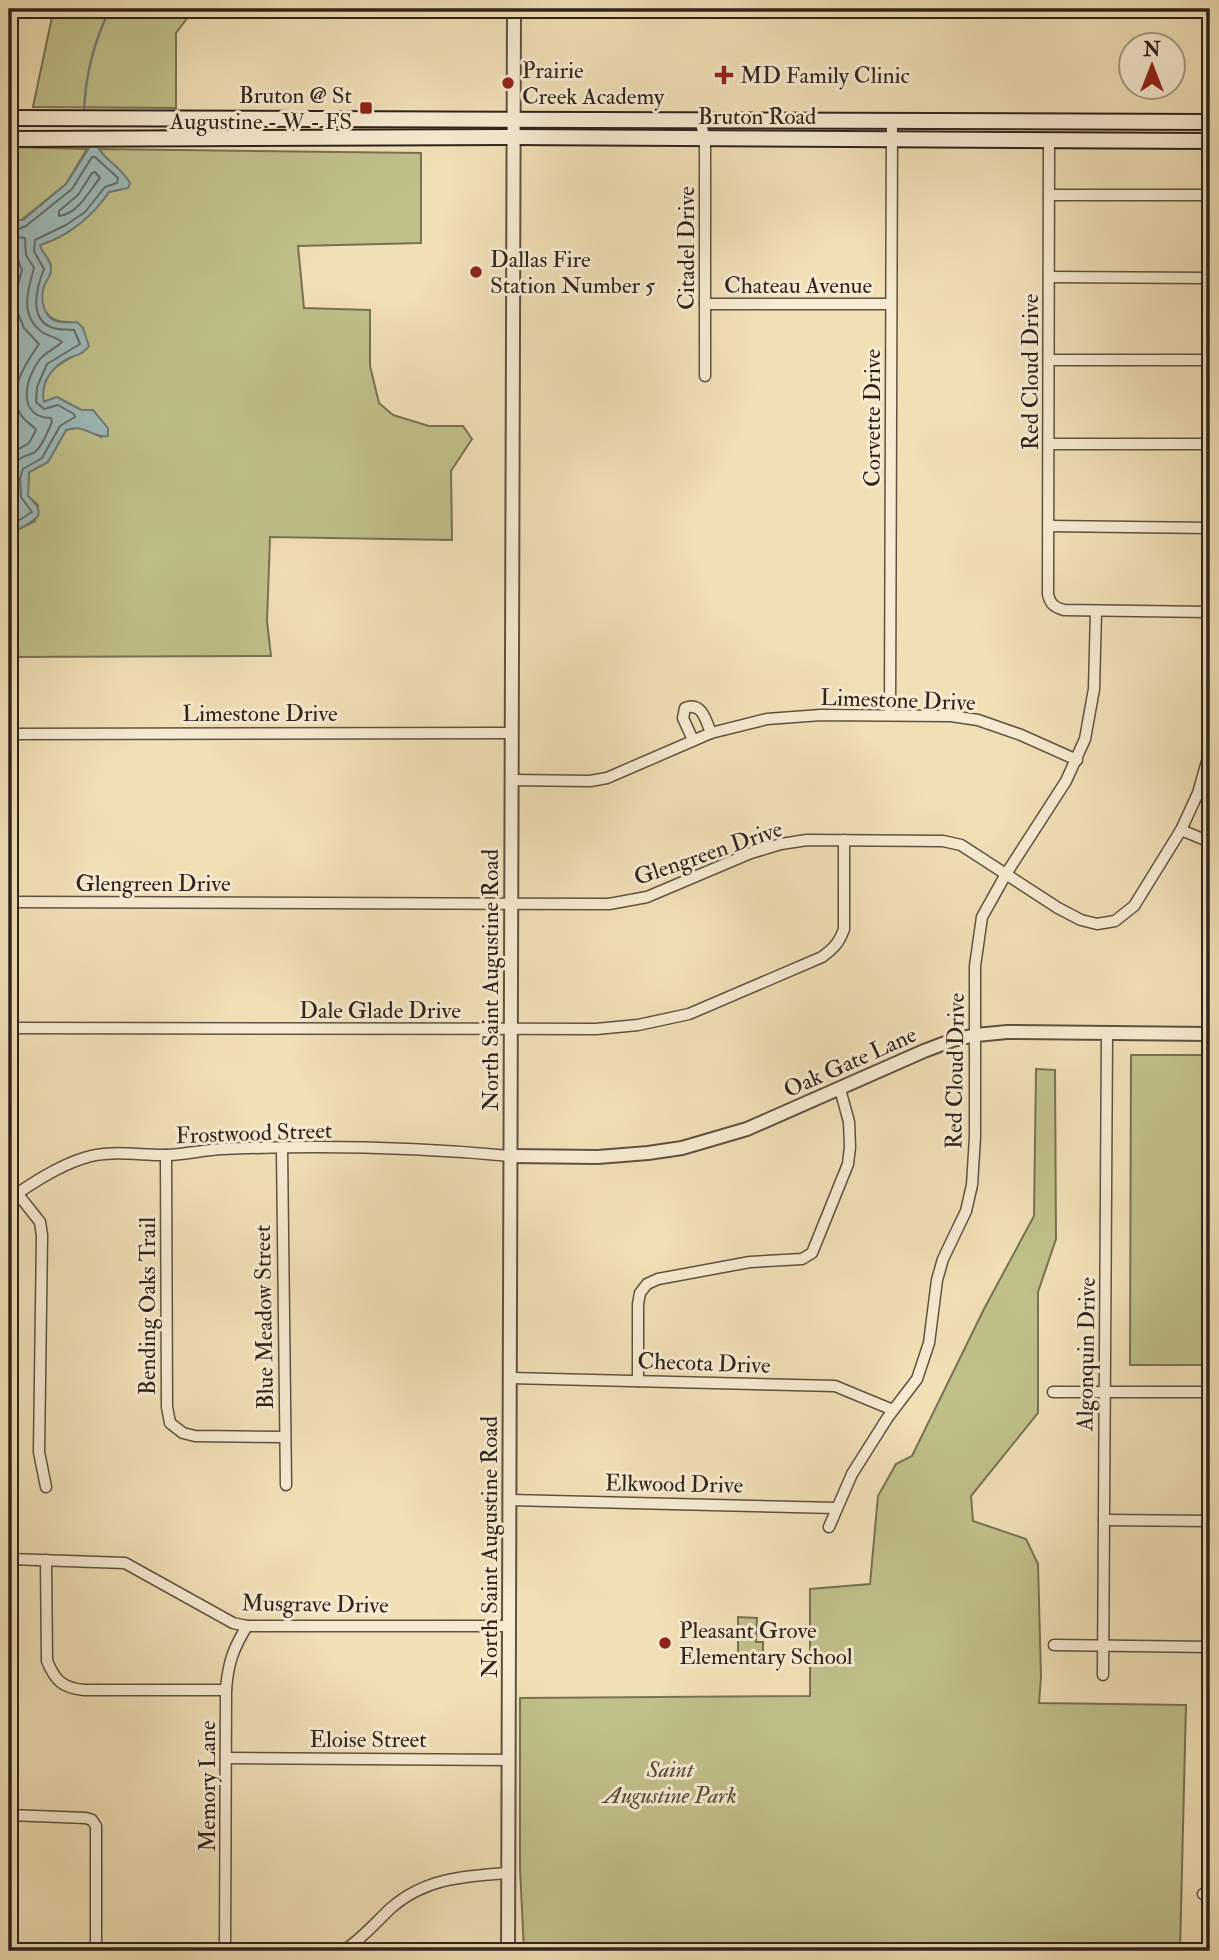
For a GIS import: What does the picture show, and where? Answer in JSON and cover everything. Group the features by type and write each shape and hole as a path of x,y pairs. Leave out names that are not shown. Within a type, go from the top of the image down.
{"main road":[{"name":"Bruton Road","path":"9,118 1210,122"},
{"path":"275,119 275,139"},
{"path":"1007,121 1008,140"},
{"path":"1048,121 1049,141"},
{"path":"1159,122 1160,141"},
{"name":"Bruton Road","path":"9,139 705,138 1210,141"}],"street":[{"name":"North Saint Augustine Road","path":"508,1951 514,9"},
{"name":"Citadel Drive","path":"700,120 705,138 705,376"},
{"name":"Corvette Drive","path":"890,715 892,121"},
{"name":"Red Cloud Drive","path":"829,1527 852,1474 893,1410 917,1379 921,1369 932,1328 937,1280 943,1259 971,1196 975,1137 975,966 978,937 988,903 1077,760 1085,739 1094,689 1096,611 1064,610 1050,603 1048,594 1049,141"},
{"path":"1049,195 1210,195"},
{"path":"1049,278 1210,278"},
{"name":"Chateau Avenue","path":"705,304 891,304"},
{"path":"1049,360 1210,360"},
{"path":"1049,444 1210,444"},
{"path":"1049,526 1210,528"},
{"path":"1096,611 1210,612"},
{"path":"693,740 683,718 685,708 690,706 696,706 702,711 711,733"},
{"name":"Limestone Drive","path":"511,780 590,781 607,778 711,733 789,717 890,715 951,716 978,720 1011,731 1077,760"},
{"name":"Limestone Drive","path":"9,734 511,733"},
{"name":"Glengreen Drive","path":"9,902 590,905 647,897 751,853 781,844 807,840 844,840 961,845 1081,920 1097,924 1115,921 1134,906 1181,830 1198,793 1210,751"},
{"path":"1181,830 1210,842"},
{"name":"Dale Glade Drive","path":"9,1028 511,1030 638,1026 689,1014 822,957 840,942 844,929 844,840"},
{"name":"Oak Gate Lane","path":"511,1156 597,1157 682,1148 747,1129 924,1051 976,1035 1007,1032 1210,1034"},
{"name":"Algonquin Drive","path":"1103,1675 1107,1033"},
{"path":"638,1381 638,1304 640,1293 647,1284 658,1279 725,1265 802,1259 812,1253 848,1164 849,1122 840,1089"},
{"name":"Frostwood Street","path":"13,1196 86,1157 282,1149 439,1149 511,1156"},
{"name":"Blue Meadow Street","path":"282,1149 286,1485"},
{"name":"Bending Oaks Trail","path":"166,1155 167,1407 170,1423 183,1433 195,1436 285,1437"},
{"path":"9,1183 13,1196 40,1222 42,1235 39,1452 46,1487"},
{"name":"Checota Drive","path":"510,1378 835,1386 893,1410"},
{"path":"1053,1392 1210,1392"},
{"name":"Elkwood Drive","path":"510,1500 837,1508"},
{"path":"1104,1520 1210,1521"},
{"name":"Musgrave Drive","path":"9,1559 125,1563 233,1623 247,1626 509,1626"},
{"path":"46,1560 47,1661 61,1685 84,1690 226,1690"},
{"name":"Memory Lane","path":"225,1951 226,1690 233,1649 247,1626"},
{"path":"1054,1646 1210,1647"},
{"name":"Eloise Street","path":"226,1758 509,1760"},
{"path":"9,1815 86,1818 92,1820 96,1826 96,1951"},
{"path":"343,1951 417,1889 452,1877 508,1873"}],"green space":[{"path":"56,9 194,9 176,33 176,108 33,107 53,12"},
{"path":"9,147 87,149 66,184 19,222 9,220"},
{"path":"99,149 421,153 421,243 298,246 304,308 370,310 370,366 379,403 393,415 429,426 463,426 472,439 451,471 452,540 270,537 267,621 271,656 9,657 9,569 15,535 17,530 35,521 38,505 28,496 29,472 48,462 66,430 80,427 101,437 93,410 81,410 57,397 43,402 48,376 59,364 83,352 70,322 55,320 43,306 42,293 51,265 40,245 79,224 109,192 127,188 116,166 107,161"},
{"path":"1131,1055 1210,1055 1210,1365 1130,1365"},
{"name":"Saint Augustine Park","path":"1036,1069 1055,1070 1056,1239 1038,1292 1038,1413 971,1496 973,1521 1026,1539 1038,1564 1041,1677 1039,1703 1186,1705 1180,1951 524,1951 520,1868 520,1698 810,1696 810,1589 870,1584 878,1496 896,1464 912,1456 984,1309 1034,1216"},
{"path":"738,1617 757,1618 756,1642 763,1642 763,1662 738,1662"}],"water":[{"path":"91,145 97,146 130,183 128,188 109,192 88,217 71,230 40,245 51,266 43,291 46,313 54,320 77,322 83,328 89,346 55,368 47,378 43,396 44,402 57,397 81,410 93,410 108,428 108,436 78,428 66,430 48,462 29,472 28,496 39,512 34,520 17,530 9,569 9,220 23,220 66,184"}],"waterway":[{"path":"84,113 91,60 110,9"}],"place":[{"name":"MD Family Clinic","path":"724,75"},
{"name":"Prairie Creek Academy","path":"508,83"},
{"name":"Bruton @ St Augustine - W - FS","path":"366,108"},
{"name":"Dallas Fire Station Number 5","path":"476,272"},
{"name":"Pleasant Grove Elementary School","path":"665,1643"}]}
